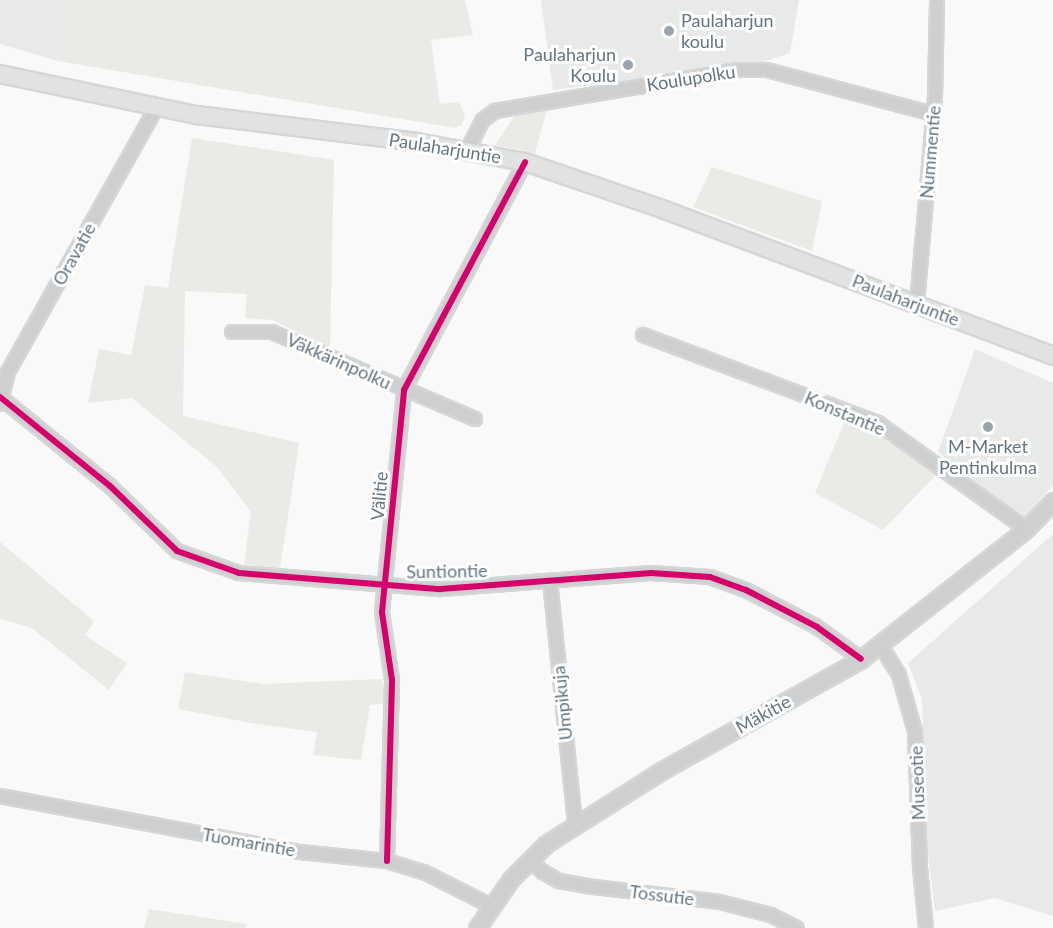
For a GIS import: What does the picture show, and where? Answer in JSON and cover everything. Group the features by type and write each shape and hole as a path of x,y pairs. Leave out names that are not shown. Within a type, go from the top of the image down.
{"main road":[{"name":"Paulaharjuntie","path":"0,74 157,107 525,162 918,303 1008,341 1053,356"},
{"name":"Paulaharjuntie","path":"1008,341 1053,365"}],"street":[{"name":"Nummentie","path":"918,303 933,114 937,0"},
{"name":"Koulupolku","path":"467,152 483,120 495,111 738,70 767,70 933,114"},
{"name":"Oravatie","path":"1,400 8,372 157,107"},
{"name":"Välitie","path":"387,861 392,680 382,612 404,390 525,162"},
{"name":"Väkkärinpolku","path":"232,332 273,332 475,419"},
{"name":"Konstantie","path":"643,335 878,423 1026,530"},
{"name":"Suntiontie","path":"1,400 110,486 177,551 239,573 440,590 651,573 710,577 746,590 817,627 861,659"},
{"name":"Mäkitie","path":"477,928 491,906 546,844 661,771 881,646 1026,530 1053,501"},
{"name":"Umpikuja","path":"550,581 575,825"},
{"name":"Museotie","path":"881,646 899,675 915,731 920,868 926,928"},
{"name":"Tuomarintie","path":"0,796 300,852 387,861 424,872 491,906"},
{"name":"Tossutie","path":"530,860 543,872 559,880 586,886 720,902 771,915 796,928"}],"shaded area":[{"path":"0,0 72,0 58,61 0,44"},
{"path":"72,0 465,0 473,35 431,40 440,104 459,102 465,115 462,125 455,128 58,61"},
{"name":"Paulaharjun koulu","path":"541,0 799,0 790,53 760,63 553,90"},
{"path":"548,106 535,153 495,145 517,112"},
{"path":"192,138 334,160 330,349 273,320 245,318 247,294 185,291 183,416 299,443 280,569 244,564 251,512 216,466 132,398 88,403 99,349 131,355 145,285 168,288"},
{"path":"712,167 822,201 812,251 693,207"},
{"path":"975,349 1053,383 1053,485 1022,520 938,452"},
{"path":"846,418 889,440 936,475 883,530 815,493"},
{"path":"1053,534 1053,916 995,898 935,911 927,846 922,699 908,663"},
{"path":"0,542 94,621 85,635 127,663 109,690 32,628 0,619"},
{"path":"185,672 263,684 382,679 385,703 370,705 361,760 313,755 317,732 251,723 178,709"},
{"path":"149,909 246,924 246,928 144,928"}],"cycle path":[{"path":"387,861 392,680 382,612 404,390 525,162"},
{"path":"0,397 110,486 177,551 239,573 440,589 651,573 710,577 746,590 817,627 861,659"}],"place":[{"name":"Paulaharjun koulu","path":"669,31"},
{"name":"Paulaharjun Koulu","path":"628,65"},
{"name":"M-Market Pentinkulma","path":"988,427"}]}
